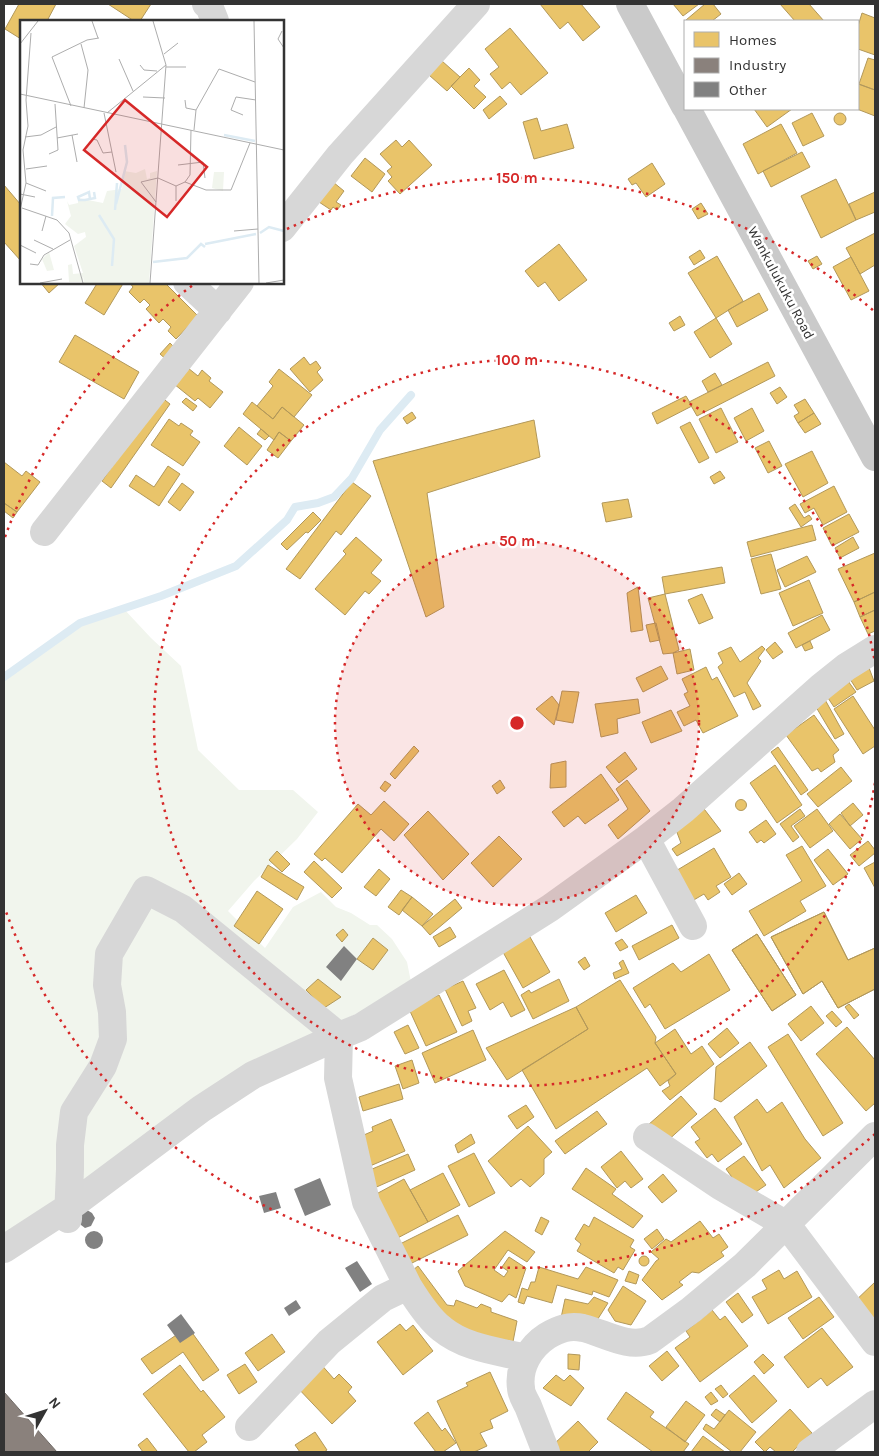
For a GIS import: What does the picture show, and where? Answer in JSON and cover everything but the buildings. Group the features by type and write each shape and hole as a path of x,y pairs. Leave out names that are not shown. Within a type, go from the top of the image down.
{"main road":[{"name":"Wankulukuku Road","path":"630,4 684,103"},
{"name":"Wankulukuku Road","path":"688,110 875,457"}],"street":[{"path":"206,4 214,20"},
{"path":"284,225 340,155 476,4"},
{"path":"189,284 218,311"},
{"path":"44,532 238,284"},
{"path":"4,1249 68,1216 200,1109 253,1075 361,1027 550,908 683,810 821,686 846,667 875,649"},
{"path":"646,839 693,926"},
{"path":"68,1216 70,1145 74,1112 102,1066 113,1039 112,1012 107,986 109,954 146,890 183,910 339,1036"},
{"path":"339,1036 338,1078 366,1202 408,1286 440,1328 457,1339 476,1347 526,1358"},
{"path":"546,1452 520,1388 522,1369 526,1358 540,1341 558,1329 568,1327 582,1328 617,1340 635,1343 650,1340 691,1310 745,1265 875,1136"},
{"path":"647,1137 720,1186 787,1225 875,1342"},
{"path":"249,1427 329,1342 383,1298 408,1286"},
{"path":"810,1452 875,1404"}],"shaded area":[{"path":"123,608 181,666 198,750 239,790 293,790 318,812 297,839 254,881 228,911 265,948 293,907 321,892 336,907 351,913 370,925 377,925 392,939 407,962 411,982 384,1001 248,1064 4,1243 4,677 80,623"}],"waterway":[{"path":"4,677 80,623 161,596 236,566 287,520 295,507 318,503 334,497 352,478 380,430 411,395"}]}
